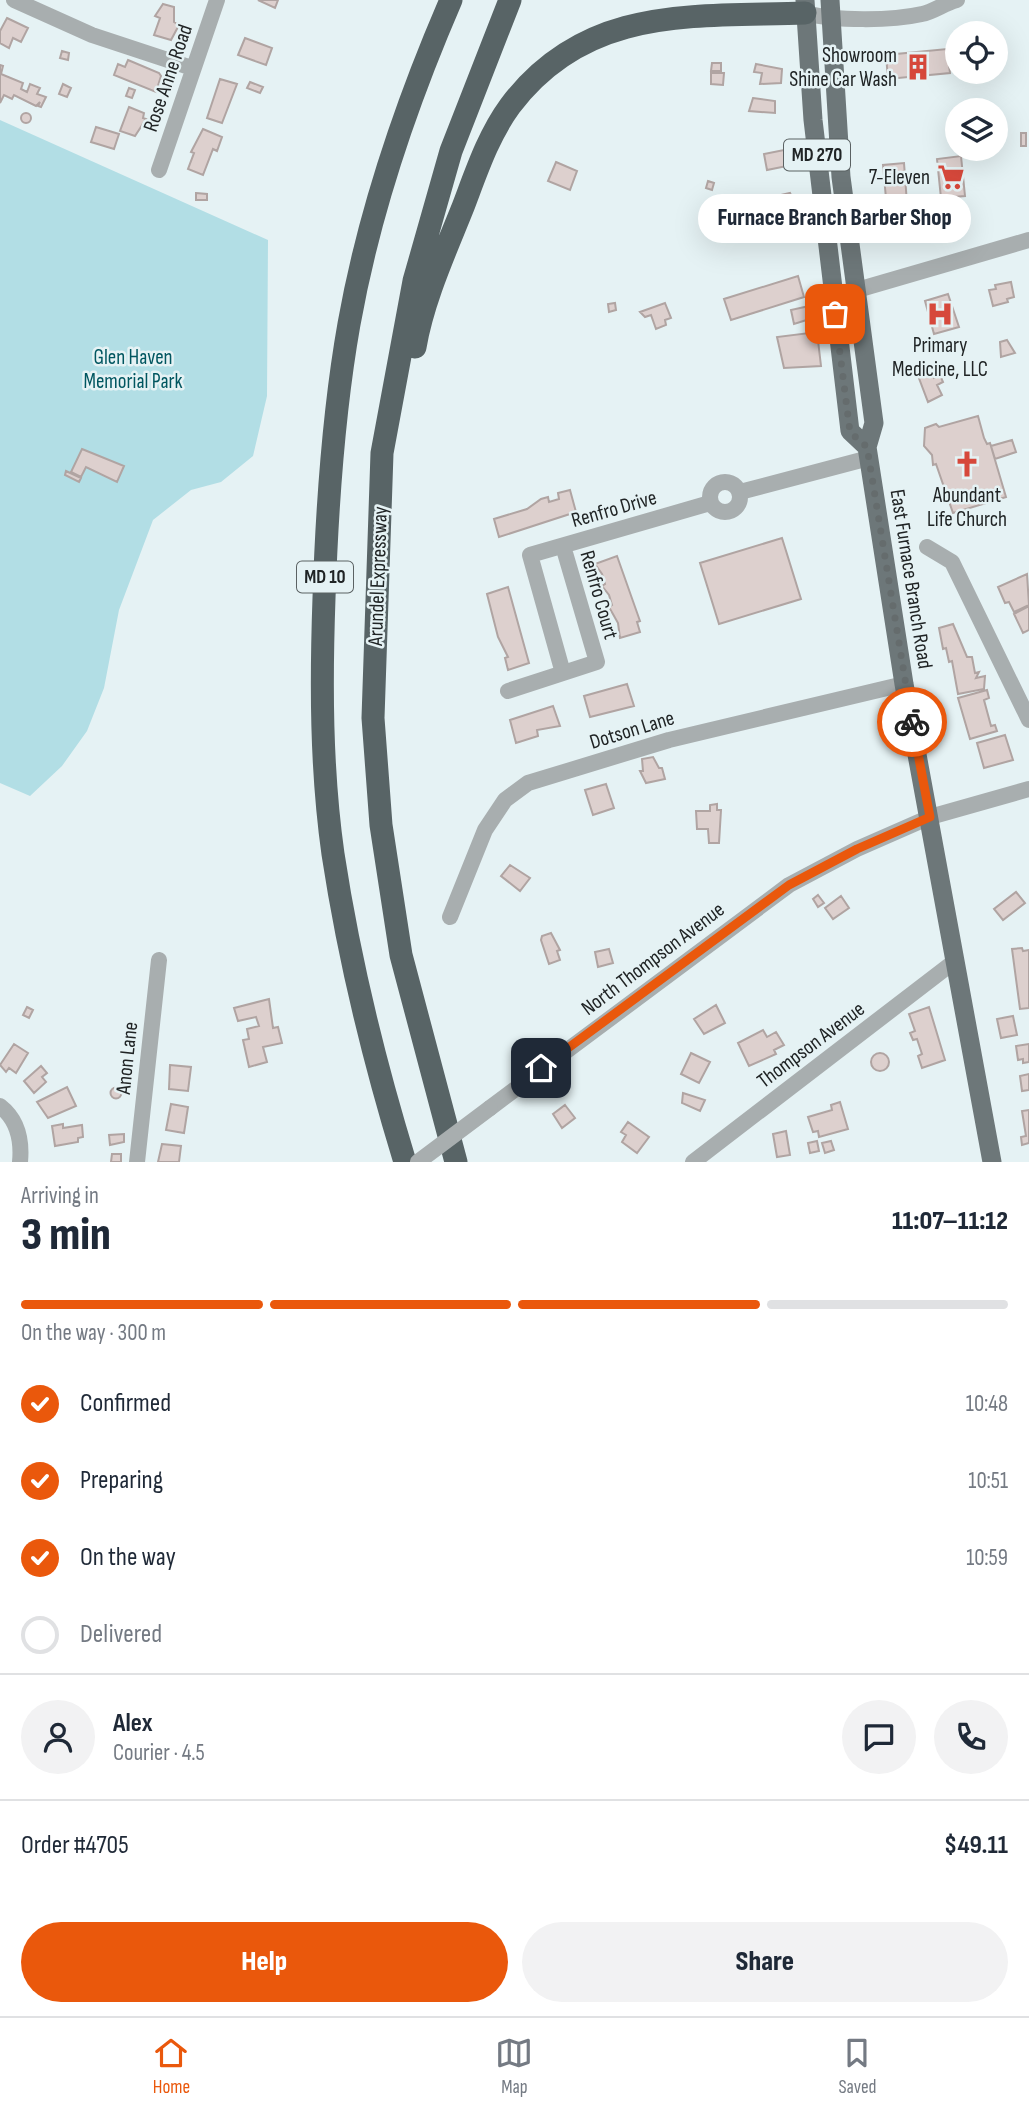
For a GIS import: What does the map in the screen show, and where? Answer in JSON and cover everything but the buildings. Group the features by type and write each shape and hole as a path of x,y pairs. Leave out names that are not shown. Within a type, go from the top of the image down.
{"highway":[{"name":"MD 10","path":"405,1162 371,1048 333,851 321,704 326,543 349,324 366,249 403,117 451,0"},
{"name":"Arundel Expressway","path":"456,1162 401,955 381,825 373,718 382,453 414,281 450,151 510,0"},
{"path":"382,453 409,382 416,341 441,264 483,155 510,107 525,89 550,65 594,37 634,23 805,6"}],"main road":[{"name":"MD 270","path":"805,6 813,120 850,432 868,453"},
{"name":"East Furnace Branch Road","path":"829,6 841,177 874,423 868,453 904,684 992,1162"}],"street":[{"path":"14,0 92,35 192,68"},
{"name":"Rose Anne Road","path":"159,170 217,0"},
{"path":"805,6 923,14 933,3 957,0"},
{"path":"833,297 1029,240"},
{"name":"Renfro Drive","path":"563,673 530,555 710,503 710,493 715,485 724,482 734,484 740,492 868,453"},
{"name":"Renfro Court","path":"508,691 597,662 563,546"},
{"path":"927,547 952,562 1029,720"},
{"name":"Dotson Lane","path":"450,917 485,830 505,800 528,783 669,740 904,684"},
{"name":"North Thompson Avenue","path":"418,1162 789,885 857,849 930,817 1029,789"},
{"name":"Anon Lane","path":"137,1162 159,960"},
{"name":"Thompson Avenue","path":"693,1162 955,961"},
{"path":"0,1106 13,1122 22,1143 20,1162"}],"green space":[{"name":"Glen Haven Memorial Park","path":"0,120 268,240 267,396 253,456 221,482 191,490 153,520 119,610 104,688 87,731 62,766 30,796 0,783"}],"way so far":[{"path":"835,314 850,432 867,447 912,722"}],"place":[{"name":"Showroom Shine Car Wash","path":"918,67"},
{"name":"7-Eleven","path":"951,177"},
{"name":"Furnace Branch Barber Shop","path":"835,314"},
{"name":"Primary Medicine, LLC","path":"940,314"},
{"name":"Abundant Life Church","path":"967,464"}],"route":[{"path":"541,1068 789,885 857,849 930,817 912,722"}]}
